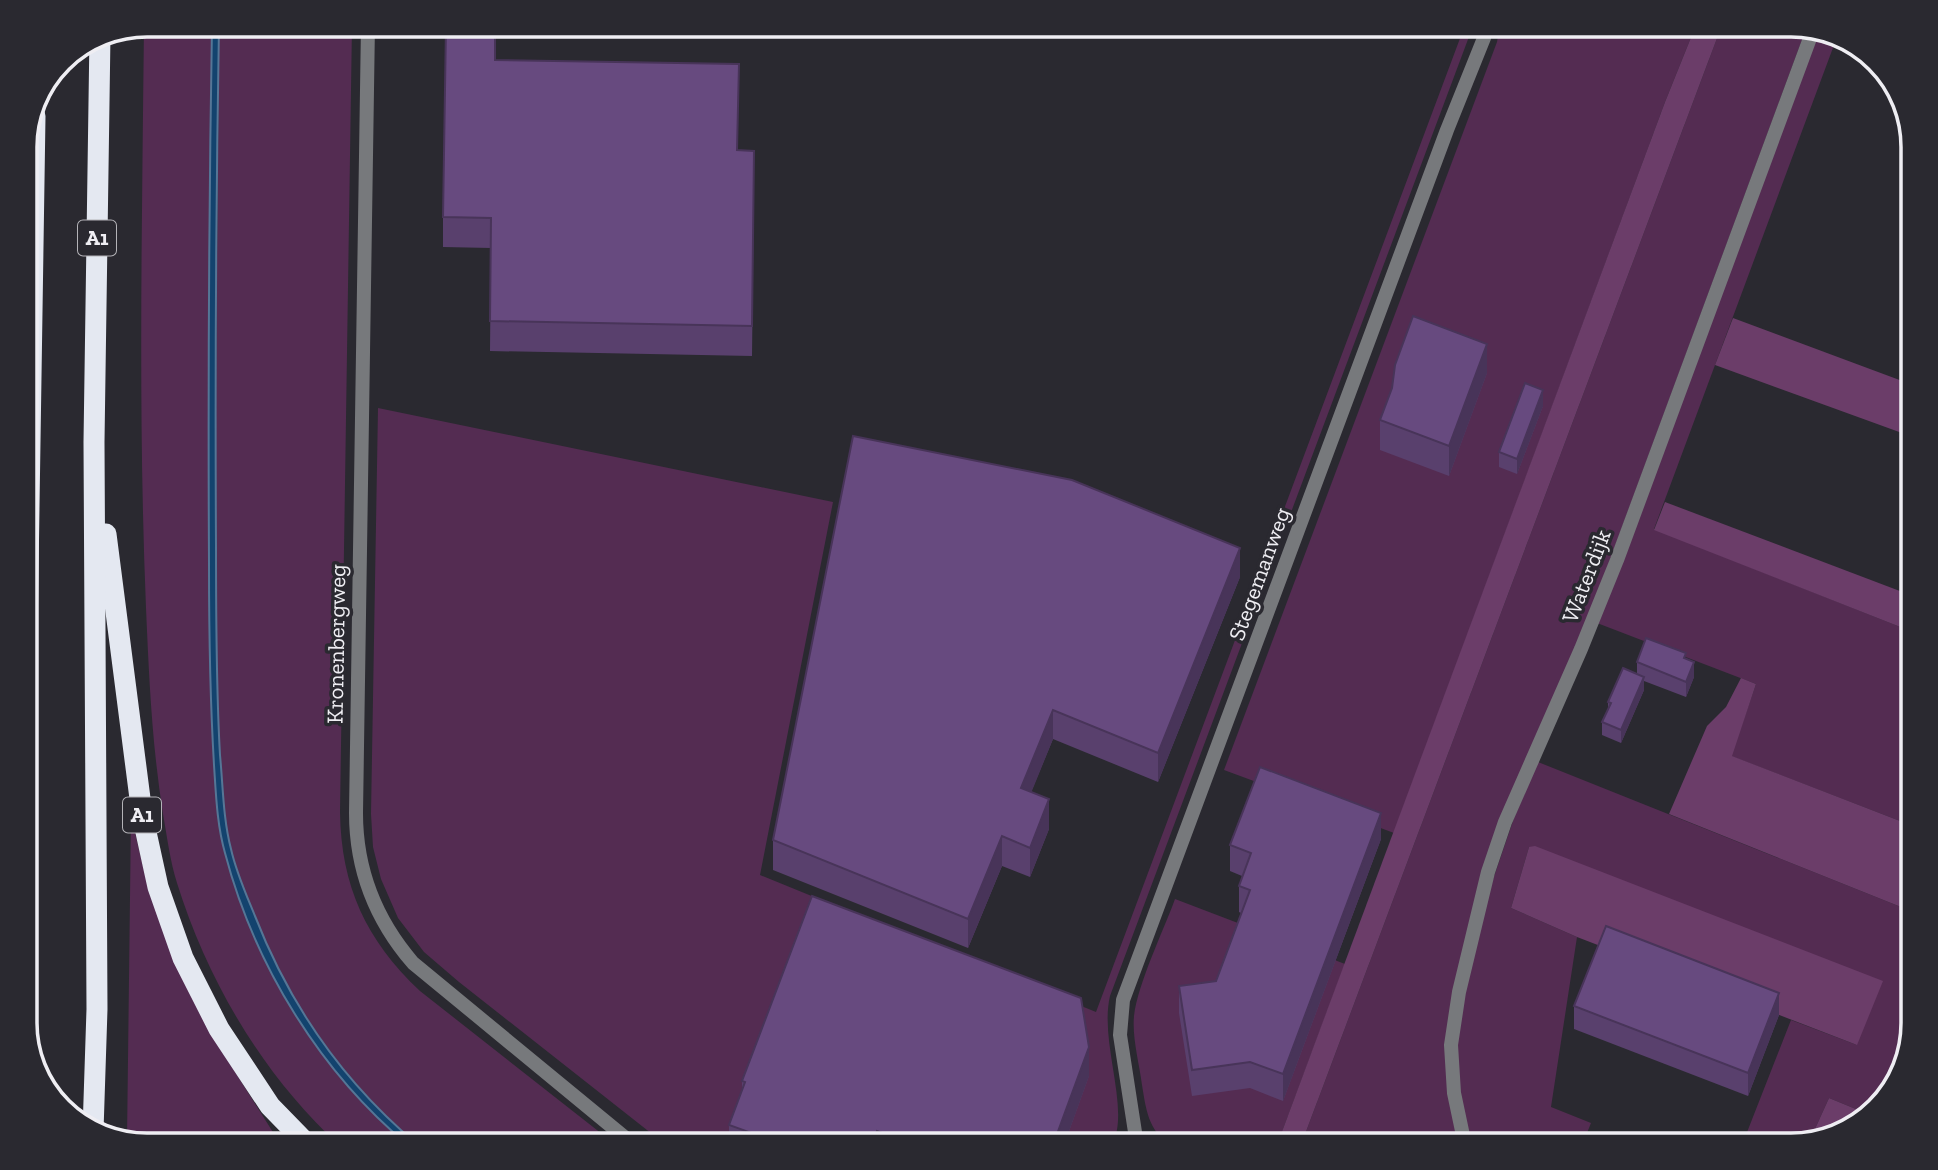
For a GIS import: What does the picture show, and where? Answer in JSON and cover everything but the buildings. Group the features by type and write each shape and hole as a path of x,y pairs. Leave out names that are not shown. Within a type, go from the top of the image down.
{"highway":[{"name":"A1","path":"93,1120 97,1009 94,442 100,48"},
{"name":"A1","path":"94,442 142,814 158,887 183,958 219,1029 270,1106 296,1133"}],"street":[{"name":"Kronenbergweg","path":"368,37 356,813 361,867 380,916 398,945 413,962 618,1133"},
{"name":"Stegemanweg","path":"1135,1133 1120,1035 1123,1000 1447,130 1484,37"},
{"name":"Waterdijk","path":"1462,1133 1454,1093 1451,1045 1459,992 1488,872 1505,822 1617,560 1810,39"}],"shaded area":[{"path":"144,37 212,37 209,619 214,765 222,842 257,938 290,1004 331,1064 395,1133 327,1133 311,1118 241,1025 205,956 177,883 159,788 148,660 141,317"},
{"path":"219,37 352,37 340,812 345,864 360,910 371,931 401,972 420,991 601,1133 405,1133 344,1069 303,1012 285,981 238,875 225,814 217,679"},
{"path":"1461,37 1469,37 1110,996 1108,1034 1117,1094 1116,1133 651,1133 424,952 398,918 381,879 373,847 371,814 378,408 833,502 760,875 1096,1012"},
{"path":"1498,37 1691,37 1394,833 1224,770"},
{"path":"1691,37 1717,37 1306,1133 1281,1133"},
{"path":"1717,37 1803,38 1597,595 1535,742 1450,1013 1459,1133 1306,1133"},
{"path":"1814,39 1834,45 1654,529 1901,627 1901,821 1731,756 1756,684 1597,623"},
{"path":"1733,318 1901,381 1901,433 1715,365"},
{"path":"1665,502 1901,591 1901,627 1654,530"},
{"path":"1741,678 1756,684 1732,756 1901,821 1901,907 1669,814 1707,726 1726,707"},
{"path":"1538,762 1901,907 1900,1038 1893,1066 1879,1090 1859,1110 1829,1098 1814,1131 1747,1133 1791,1020 1857,1045 1529,847 1511,908 1577,937 1551,1107 1591,1123 1587,1133 1467,1133 1460,1098 1456,1047 1461,1007 1486,900 1514,818"},
{"path":"131,816 150,895 215,1040 273,1133 127,1131"},
{"path":"1535,846 1883,981 1857,1045 1577,937 1511,908 1529,847"},
{"path":"1175,899 1345,964 1282,1133 1157,1133 1145,1102 1134,1033 1136,1003"},
{"path":"1829,1098 1859,1110 1834,1125 1814,1131"}],"water":[{"path":"212,37 219,37 216,599 220,755 228,837 238,875 269,949 302,1012 343,1069 366,1096 404,1133 395,1133 346,1084 294,1013 253,935 220,832 213,740 209,614"}]}
